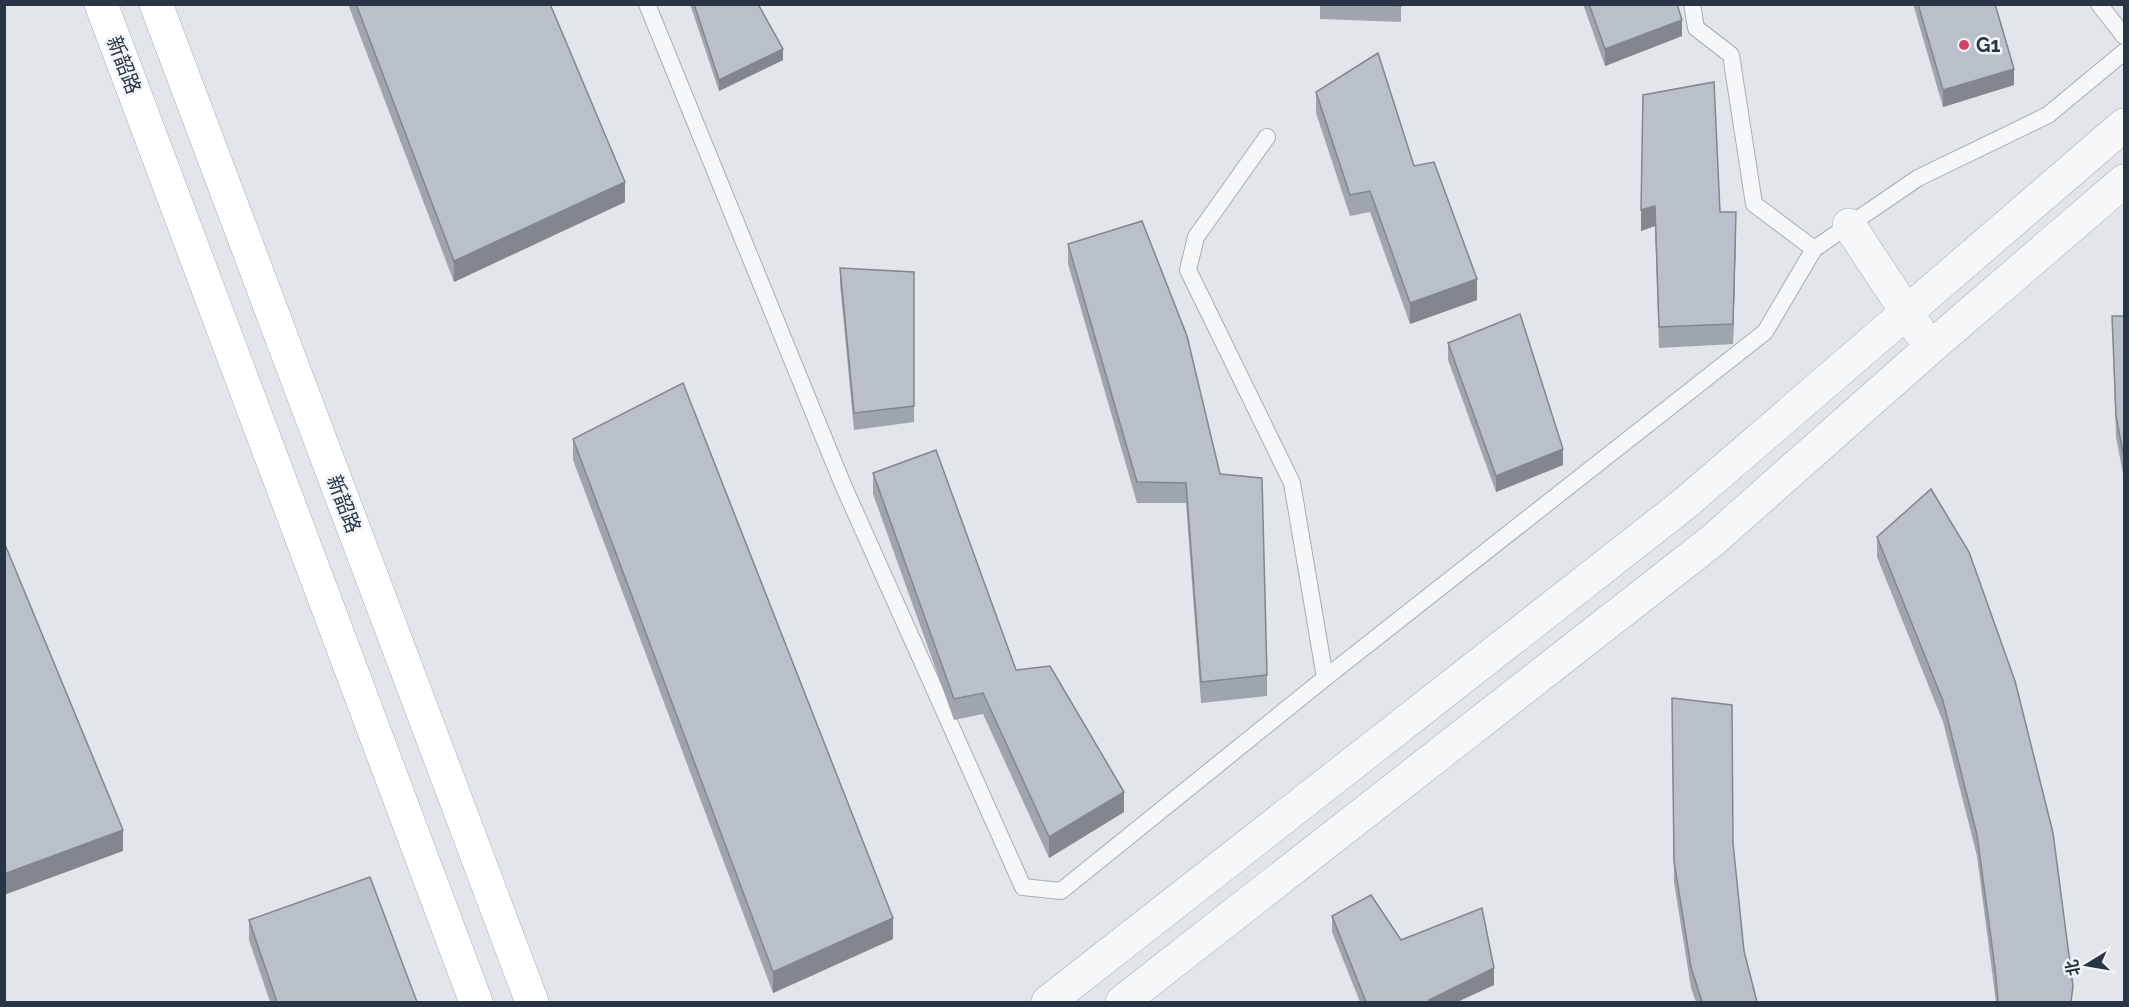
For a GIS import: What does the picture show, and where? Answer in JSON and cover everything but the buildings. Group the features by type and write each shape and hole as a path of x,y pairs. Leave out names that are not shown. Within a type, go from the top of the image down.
{"main road":[{"name":"新韶路","path":"101,4 477,1002"},
{"name":"新韶路","path":"156,4 532,1002"}],"street":[{"path":"1048,1002 1683,505 2124,125"},
{"path":"1122,1002 1712,541 1931,347 2124,181"},
{"path":"1849,225 1906,314 1931,347"}],"lane":[{"path":"647,4 843,485 1023,887 1061,891 1325,678 1765,332 1814,249 1918,178 2048,115 2124,52"},
{"path":"1692,4 1696,28 1731,55 1754,204 1814,249"},
{"path":"2099,4 2124,36"},
{"path":"1267,137 1196,237 1188,270 1292,483 1325,678"}],"place":[{"name":"G1","path":"1964,45"}]}
